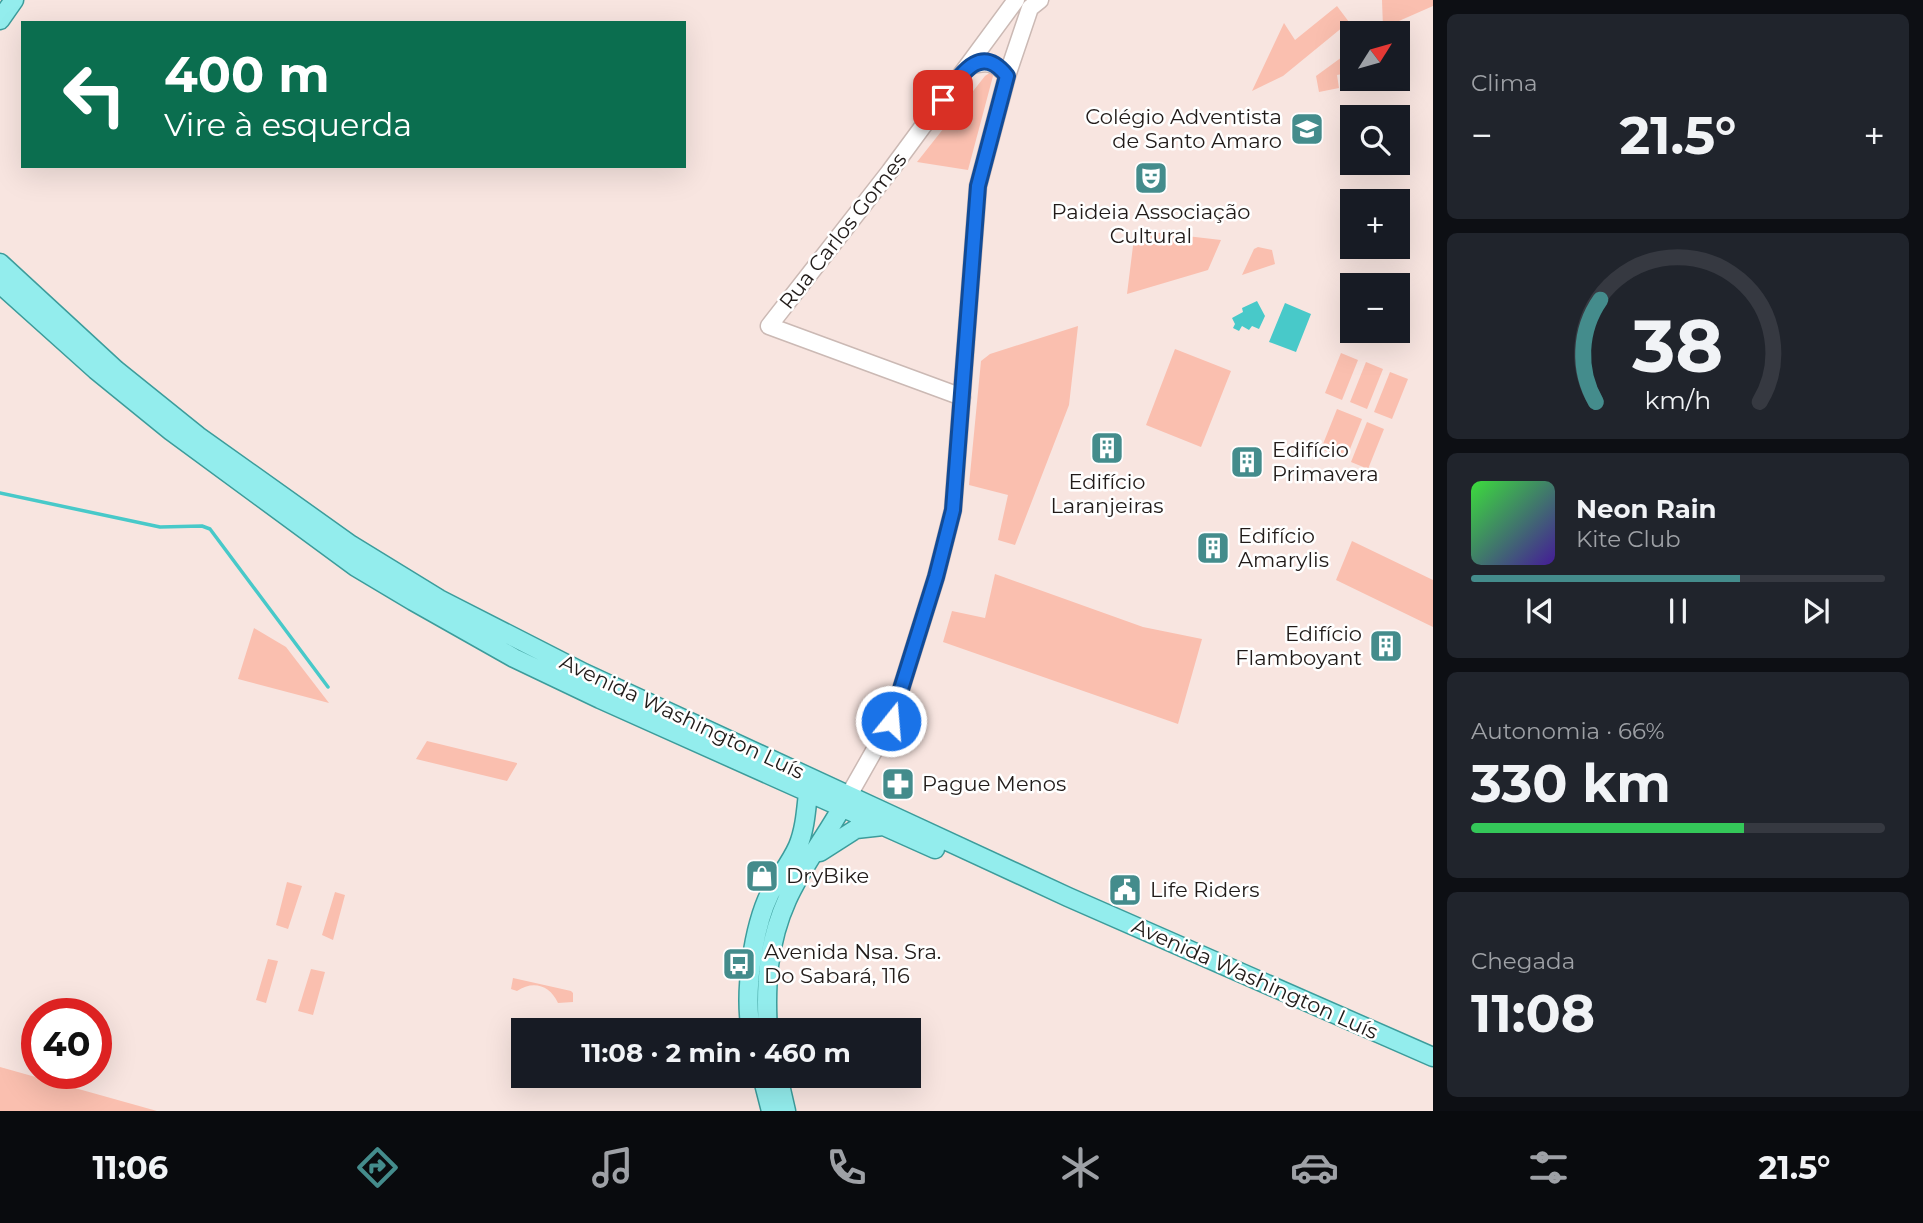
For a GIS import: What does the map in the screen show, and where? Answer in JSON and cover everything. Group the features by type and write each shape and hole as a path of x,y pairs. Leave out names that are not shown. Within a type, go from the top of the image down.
{"main road":[{"path":"0,20 14,0"},
{"name":"Avenida Washington Luís","path":"0,263 116,370 166,410 351,545 439,599 846,801 1433,1057"},
{"name":"Avenida Washington Luís","path":"0,284 96,370 170,431 356,566 514,658 808,793 846,801 885,826 1433,1069"},
{"path":"750,1018 748,1004 759,922 770,893 797,849 804,825 808,793"},
{"path":"767,1018 766,992 775,932 788,898 846,801"},
{"path":"812,859 856,829 885,826"},
{"path":"765,1088 771,1111"},
{"path":"781,1088 786,1111"}],"street":[{"name":"Rua Carlos Gomes","path":"962,397 769,326 967,67 1028,2"},
{"name":"Rua Carlos Gomes","path":"846,801 891,721 936,577 953,510 978,186 1028,2"},
{"path":"967,67 991,62 1000,67 1007,76"}],"shaded area":[{"path":"1382,0 1433,0 1433,6 1399,21 1383,21"},
{"path":"1337,6 1348,21 1340,21 1340,29 1283,76 1252,91 1284,23 1295,40"},
{"path":"1340,58 1340,74 1337,75 1339,88 1319,92 1316,76"},
{"path":"991,72 993,76 968,170 917,162 985,76"},
{"path":"1135,230 1221,240 1208,270 1127,294"},
{"path":"1258,247 1272,250 1275,264 1242,275 1254,249"},
{"path":"1078,326 1069,405 1015,545 998,540 1008,495 969,485 981,361 990,354"},
{"path":"1175,349 1231,371 1201,447 1146,425"},
{"path":"1341,353 1358,360 1342,400 1325,393"},
{"path":"1366,362 1383,369 1367,409 1350,402"},
{"path":"1390,372 1408,379 1392,419 1374,412"},
{"path":"1337,409 1362,419 1346,459 1321,449"},
{"path":"1367,422 1384,429 1368,469 1351,462"},
{"path":"1352,541 1433,580 1433,627 1336,580"},
{"path":"995,574 1143,627 1202,639 1178,724 943,642 952,611 985,618"},
{"path":"254,628 286,647 329,703 238,679"},
{"path":"427,741 517,764 507,781 416,759"},
{"path":"287,882 302,886 288,929 276,925"},
{"path":"335,892 345,895 333,940 322,935"},
{"path":"268,959 278,961 266,1003 256,1000"},
{"path":"311,969 325,972 313,1015 298,1011"},
{"path":"513,978 571,991 573,1002 558,1003 546,988 540,986 529,986 517,991 511,989"},
{"path":"0,1067 21,1073 21,1089 78,1089 157,1111 0,1111"}],"water":[{"path":"1257,301 1265,316 1259,329 1252,326 1249,330 1242,326 1239,331 1233,328 1235,324 1232,318 1243,312 1242,308"},
{"path":"1285,303 1311,314 1296,352 1269,342"}],"waterway":[{"path":"0,493 160,527 202,526 210,529 328,687"}],"place":[{"name":"Colégio Adventista de Santo Amaro","path":"1307,129"},
{"name":"Paideia Associação Cultural","path":"1151,178"},
{"name":"Edifício Laranjeiras","path":"1107,448"},
{"name":"Edifício Primavera","path":"1247,462"},
{"name":"Edifício Amarylis","path":"1213,548"},
{"name":"Edifício Flamboyant","path":"1386,646"},
{"name":"Pague Menos","path":"898,784"},
{"name":"DryBike","path":"762,876"},
{"name":"Life Riders","path":"1125,890"},
{"name":"Avenida Nsa. Sra. Do Sabará, 116","path":"739,964"}],"route":[{"path":"891,721 936,577 953,510 978,186 1007,76 1000,67 991,62 967,67 943,100"}]}
